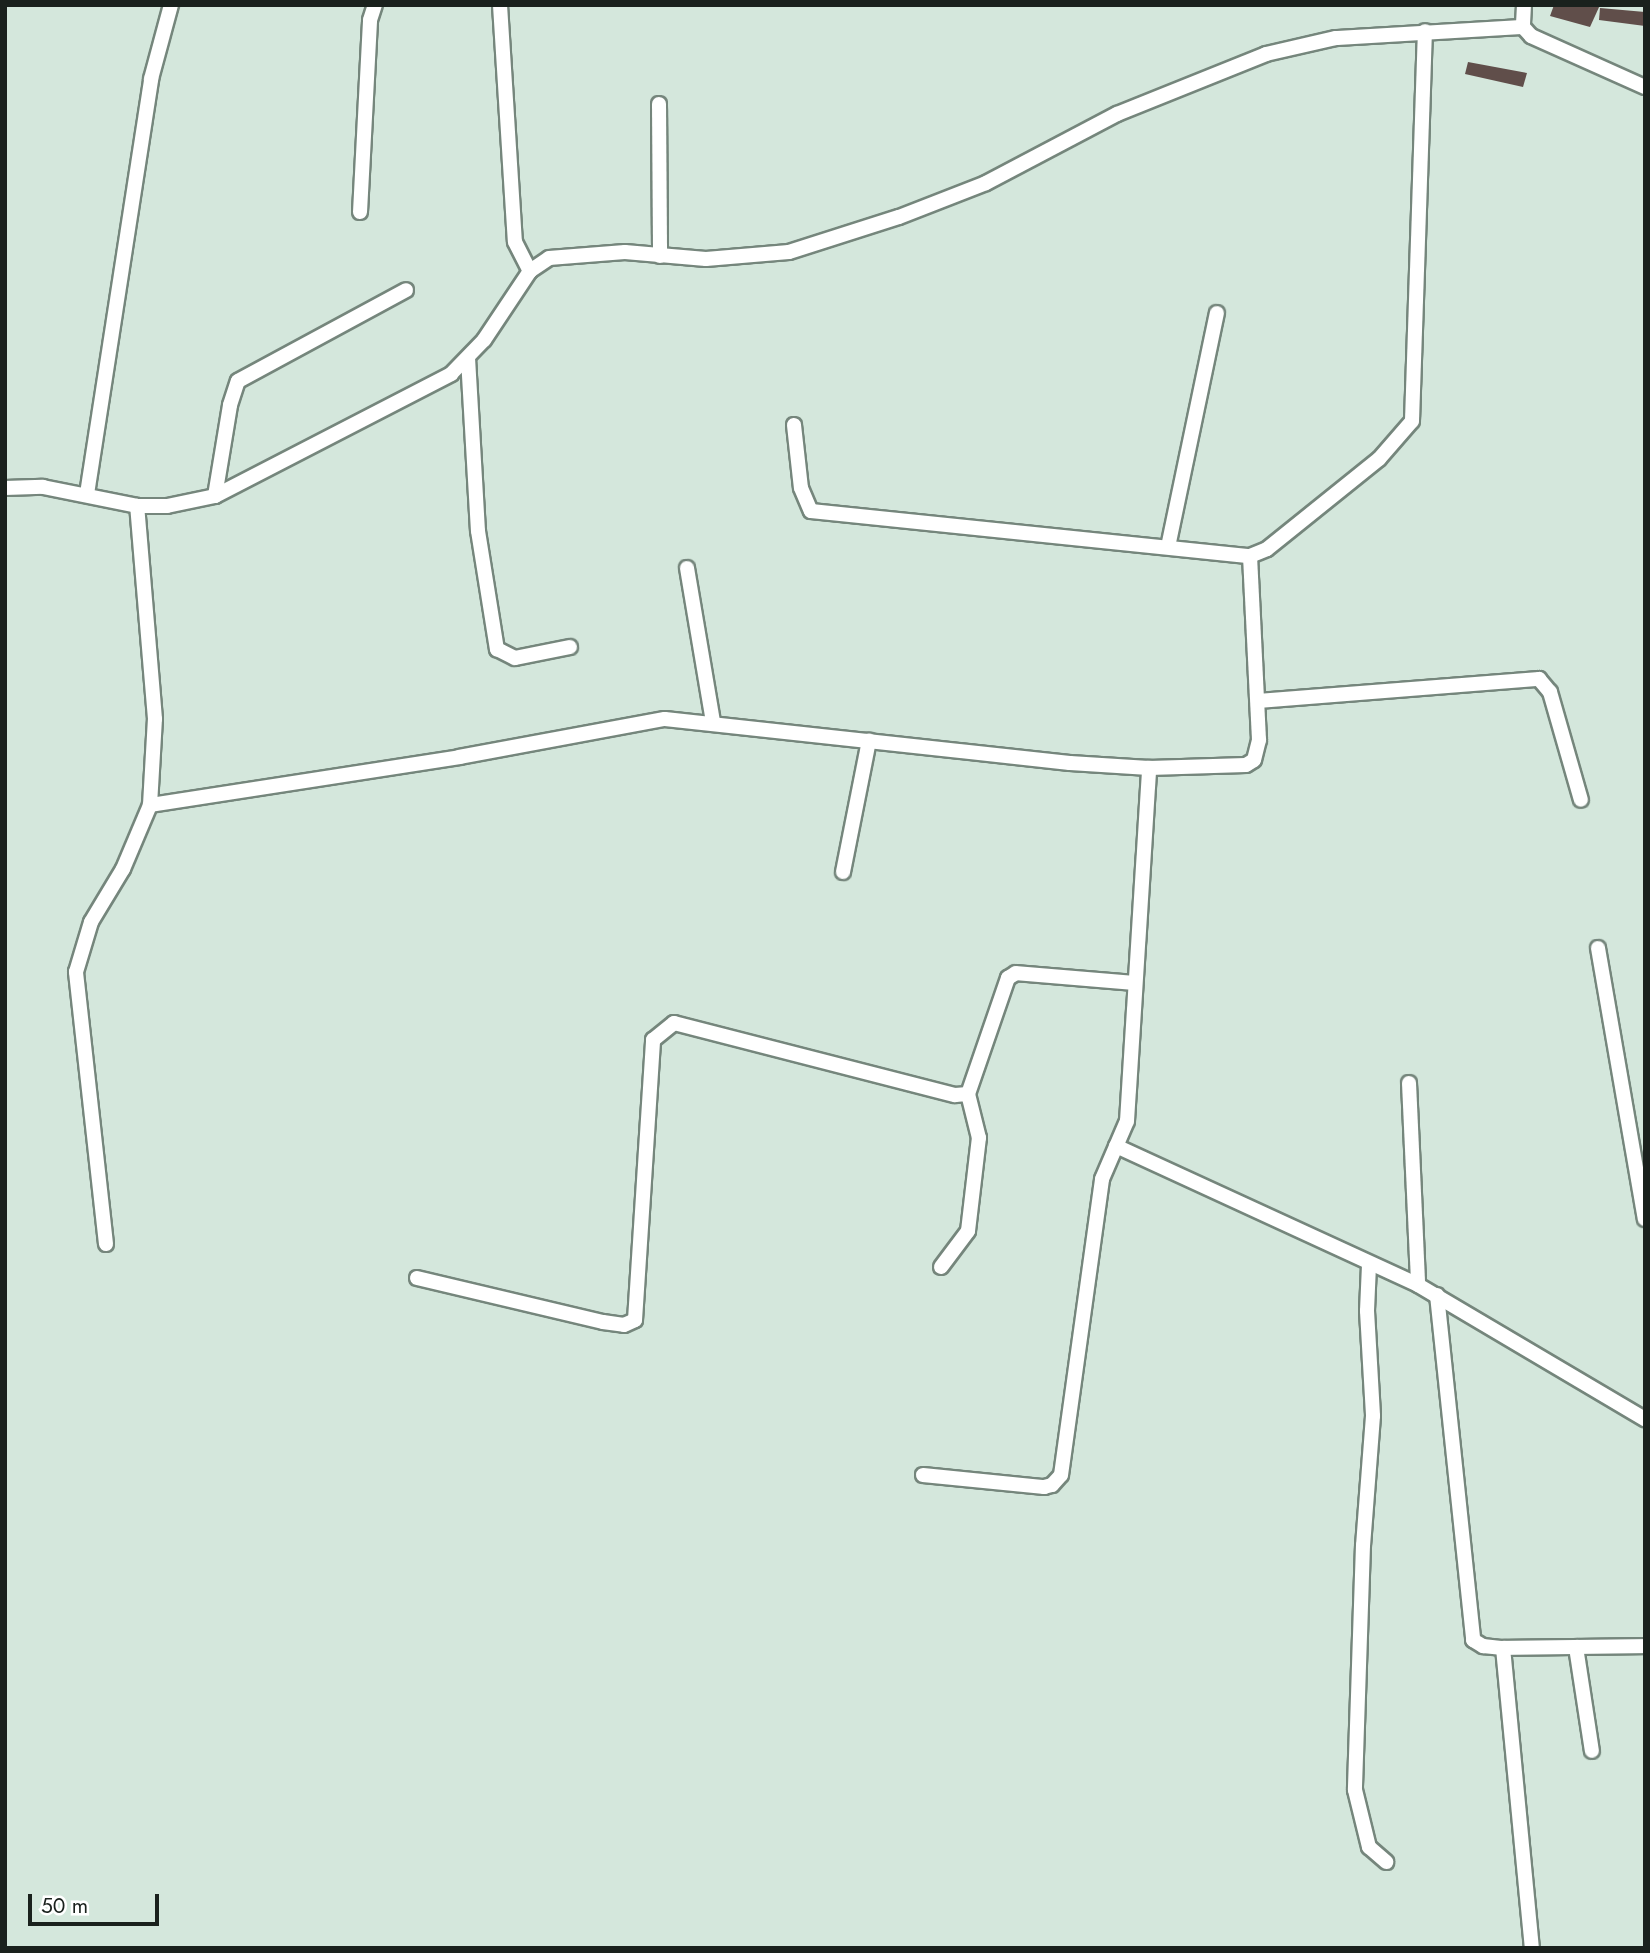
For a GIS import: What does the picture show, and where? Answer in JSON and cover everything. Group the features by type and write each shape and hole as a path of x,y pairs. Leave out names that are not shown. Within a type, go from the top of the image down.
{"street":[{"path":"88,494 151,79 171,5"},
{"path":"360,212 370,20 375,5"},
{"path":"500,5 515,242 530,271"},
{"path":"1523,27 1524,5"},
{"path":"5,488 43,487 137,506 167,506 215,496 451,374 468,358 530,271 550,258 576,253 747,258 827,242 997,178 1116,114 1266,54 1335,38 1523,27 1536,39 1645,88"},
{"path":"794,425 800,488 811,511 1250,556 1267,549 1380,459 1412,421 1425,31"},
{"path":"659,104 660,256"},
{"path":"215,496 230,405 239,381 407,290"},
{"path":"1168,547 1217,313"},
{"path":"468,358 478,531 497,649 515,657 570,647"},
{"path":"106,1244 76,972 91,922 123,869 150,805 155,719 137,506"},
{"path":"150,805 458,757 648,720 713,721 869,741 1149,768 1246,765 1254,760 1259,740 1250,556"},
{"path":"687,568 713,721"},
{"path":"1258,701 1539,679 1550,692 1581,800"},
{"path":"843,872 869,741"},
{"path":"923,1475 1044,1487 1058,1481 1102,1179 1127,1121 1149,768"},
{"path":"1598,948 1645,1219"},
{"path":"941,1268 968,1231 979,1138 968,1094 1013,974 1134,983"},
{"path":"417,1278 603,1322 624,1325 635,1320 653,1040 670,1024 692,1025 955,1095 968,1094"},
{"path":"1409,1083 1418,1285"},
{"path":"1116,1146 1369,1265 1418,1285 1645,1419"},
{"path":"1369,1265 1367,1311 1373,1416 1363,1545 1355,1790 1369,1847 1386,1862"},
{"path":"1437,1295 1470,1629 1476,1644 1503,1647 1645,1646"},
{"path":"1503,1647 1532,1948"},
{"path":"1576,1647 1592,1751"}],"building":[{"path":"1554,5 1600,5 1590,27 1550,16"},
{"path":"1600,8 1645,12 1645,26 1599,20"},
{"path":"1468,62 1527,73 1523,87 1465,74"}]}
